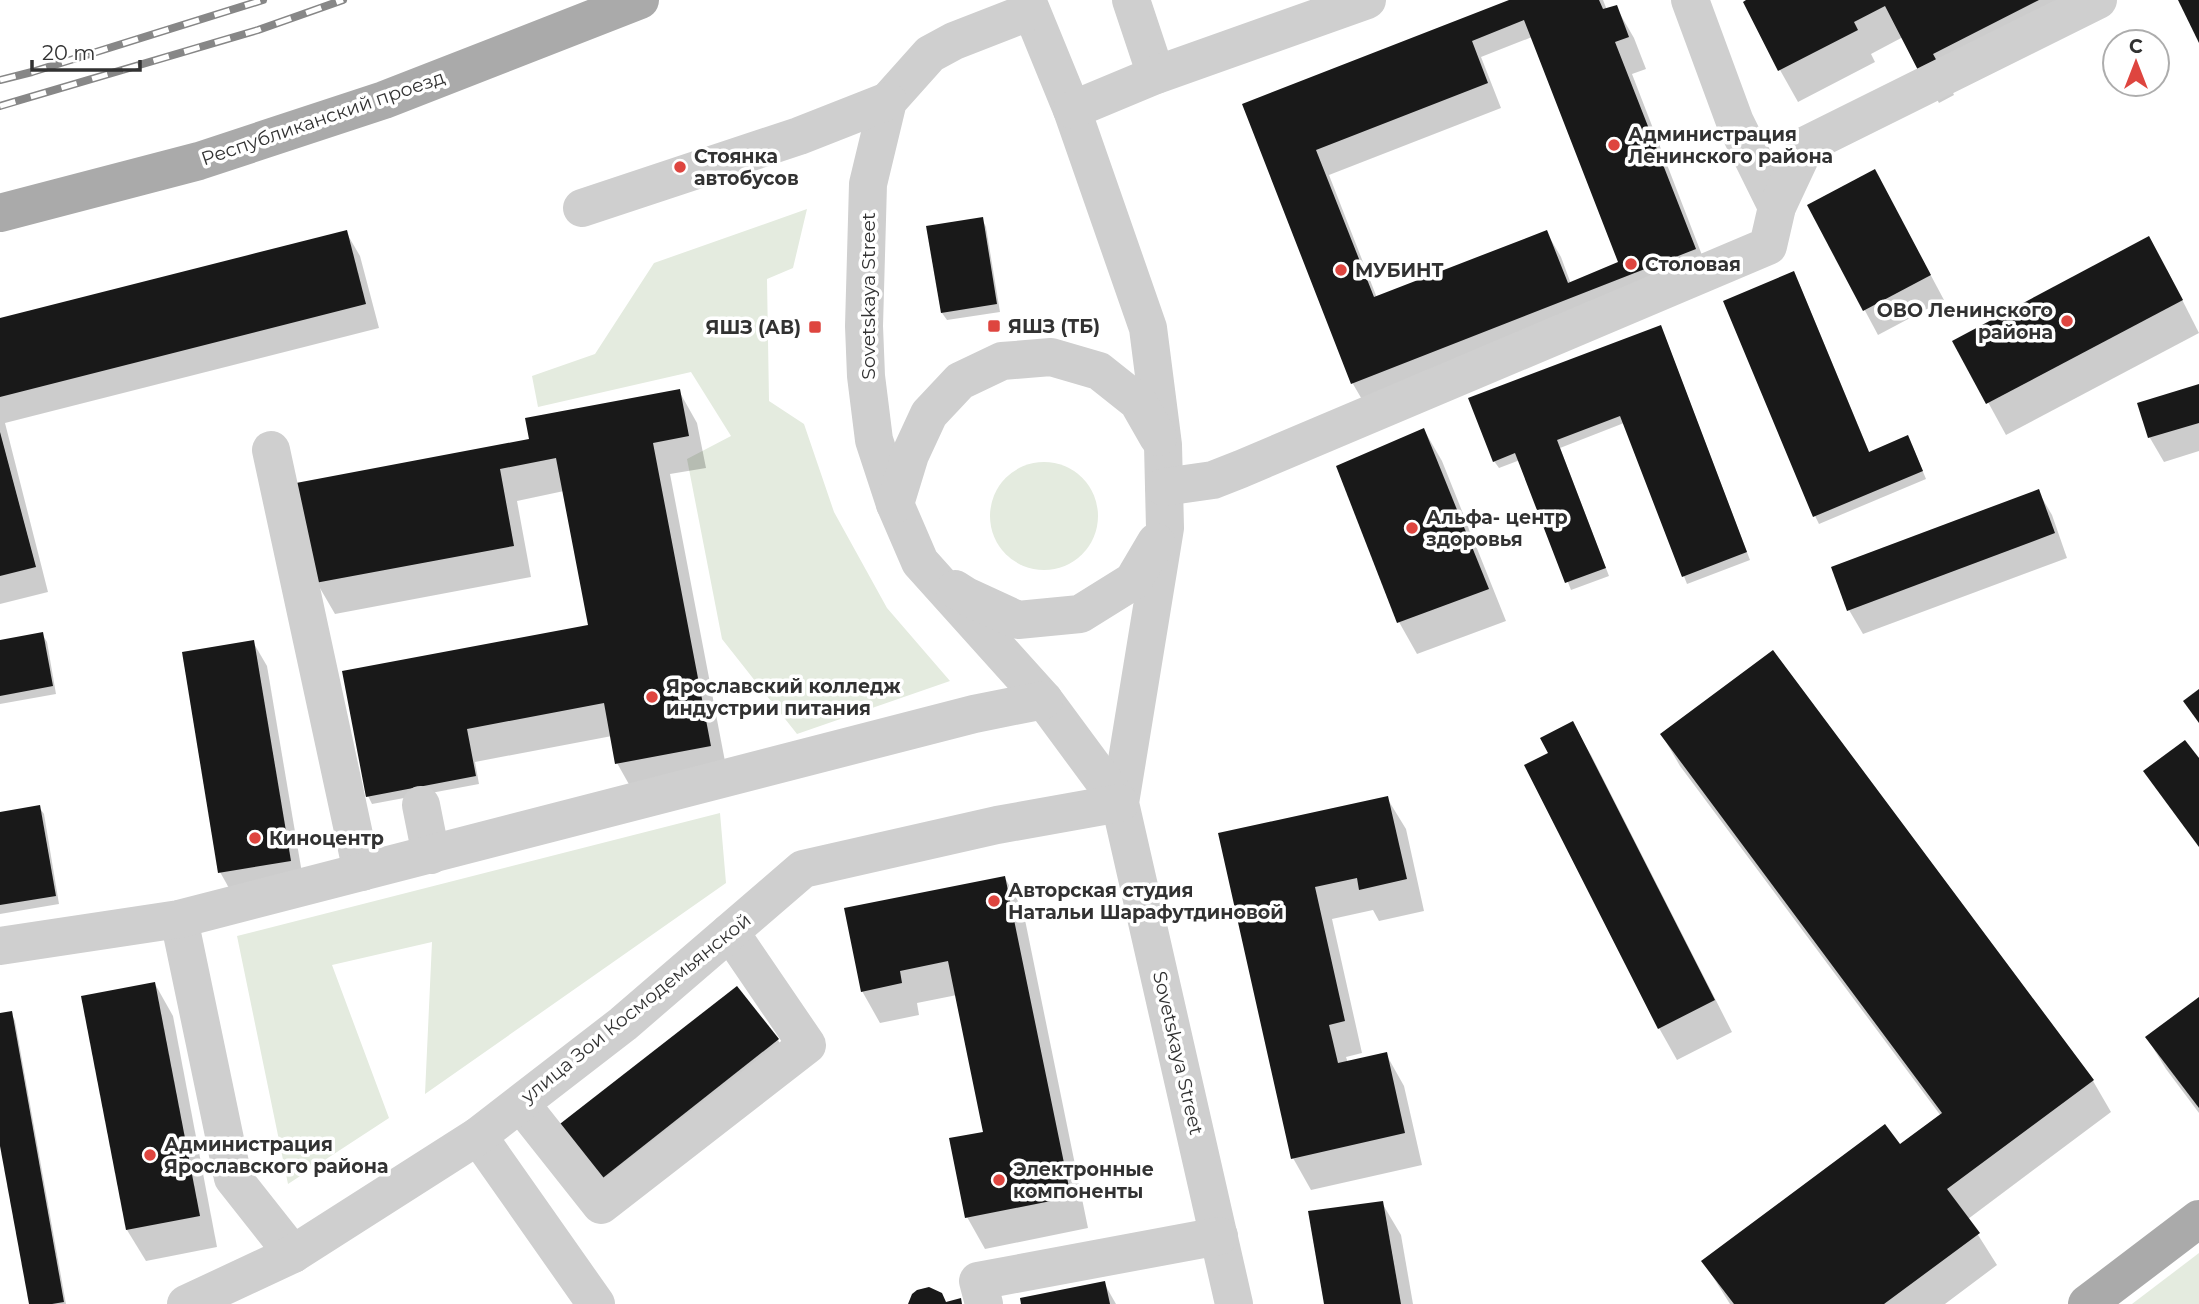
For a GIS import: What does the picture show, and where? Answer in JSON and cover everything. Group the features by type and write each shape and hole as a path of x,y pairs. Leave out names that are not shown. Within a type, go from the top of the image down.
{"main road":[{"name":"Республиканский проезд","path":"0,213 199,161 384,100 639,0"},
{"path":"2087,1304 2199,1219"}],"street":[{"path":"1131,0 1156,75"},
{"path":"1072,110 1156,75 1367,0"},
{"path":"1690,0 1735,122 1777,207"},
{"path":"1164,486 1213,480 1241,470 1768,246 1777,207 1805,145 2098,0"},
{"name":"Sovetskaya Street","path":"1120,803 1044,699 920,562 895,504 874,440 866,376 864,326 868,184 888,101 930,54 1012,9 1072,110 1148,328 1163,444 1165,528 1120,803 1234,1304"},
{"path":"582,208 799,136 888,101"},
{"path":"895,504 910,455 929,414 960,381 1002,361 1051,357 1099,371 1138,402 1163,444"},
{"path":"271,450 362,872"},
{"path":"920,562 966,596 1018,620 1080,614 1133,582 1165,528"},
{"path":"0,946 179,919 974,714 1044,699"},
{"name":"улица Зои Космодемьянской","path":"186,1304 293,1254 478,1136 623,1024 803,869 997,825 1120,803"},
{"path":"421,805 431,855"},
{"path":"179,919 233,1178 293,1254"},
{"path":"521,1104 601,1205 807,1045 730,932"},
{"path":"478,1136 596,1304"},
{"path":"984,1304 978,1281 1219,1236"}],"shaded area":[{"path":"807,209 793,268 767,279 769,401 804,424 834,512 887,608 950,681 797,734 722,639 687,459 731,436 691,372 538,407 532,376 595,354 654,263"},
{"path":"1044,462 1065,466 1082,478 1094,495 1098,516 1094,537 1082,554 1065,566 1044,570 1023,566 1006,554 994,537 990,516 994,495 1006,478 1023,466"},
{"path":"720,813 726,883 425,1094 432,942 332,965 389,1118 288,1184 237,936"},
{"path":"2199,1253 2199,1304 2132,1304"}],"building":[{"path":"1509,0 1599,0 1603,9 1617,5 1629,37 1615,42 1696,249 1351,384 1242,104","holes":["1524,20 1618,262 1568,283 1547,230 1374,297 1316,150 1488,83 1472,41"]},
{"path":"2039,0 1933,54 1938,63 1919,72 1885,6 1854,22 1858,30 1778,71 1743,2"},
{"path":"2178,0 2199,0 2199,43"},
{"path":"1875,169 1931,275 1863,311 1807,205"},
{"path":"983,217 997,304 941,313 926,226"},
{"path":"347,230 366,304 0,397 0,318"},
{"name":"ОВО Ленинского района","path":"2149,236 2183,300 1986,404 1952,341"},
{"path":"1794,271 1869,452 1908,435 1923,471 1813,517 1723,301"},
{"path":"1661,325 1747,552 1682,577 1620,416 1557,440 1606,568 1565,583 1515,453 1493,462 1468,398"},
{"path":"2199,384 2199,423 2148,438 2137,403"},
{"path":"680,389 689,436 653,443 711,746 615,764 604,703 467,729 476,776 366,797 342,671 588,625 556,458 500,469 514,546 315,583 296,483 529,439 525,418"},
{"name":"Альфа- центр здоровья","path":"1424,428 1489,589 1397,623 1336,466"},
{"path":"0,432 36,567 0,576"},
{"path":"2039,489 2055,533 1847,611 1831,567"},
{"path":"43,632 53,686 0,696 0,640"},
{"path":"254,640 291,861 218,873 182,652"},
{"path":"1773,650 2094,1080 1947,1189 1980,1233 1884,1304 1734,1304 1701,1261 1885,1124 1900,1144 1942,1113 1660,734"},
{"path":"2199,689 2199,723 2183,701"},
{"path":"1573,721 1715,1000 1658,1029 1524,765 1548,753 1540,738"},
{"path":"2185,740 2199,758 2199,847 2143,771"},
{"path":"1388,796 1407,879 1359,890 1357,878 1315,887 1345,1021 1329,1025 1338,1063 1387,1052 1405,1133 1291,1159 1218,833"},
{"path":"40,805 56,896 0,905 0,812"},
{"path":"1005,876 1071,1197 965,1218 949,1138 983,1132 948,961 900,971 902,983 861,992 844,908"},
{"name":"Администрация Ярославского района","path":"155,982 200,1216 126,1230 81,996"},
{"path":"737,986 779,1039 599,1181 556,1127"},
{"path":"2199,997 2199,1108 2145,1037"},
{"path":"12,1011 64,1302 52,1304 29,1304 0,1146 0,1013"},
{"path":"1383,1201 1401,1304 1324,1304 1308,1211"},
{"path":"1105,1281 1110,1304 1021,1304 1020,1298"},
{"path":"929,1287 942,1293 946,1302 961,1298 962,1304 908,1304 912,1294"}],"railway":[{"path":"0,80 263,0"},
{"path":"0,106 258,30 343,0"}],"place":[{"name":"Администрация Ленинского района","path":"1614,145"},
{"name":"Стоянка автобусов","path":"680,167"},
{"name":"Столовая","path":"1631,264"},
{"name":"МУБИНТ","path":"1341,270"},
{"name":"ОВО Ленинского района","path":"2067,321"},
{"name":"ЯШЗ (ТБ)","path":"994,326"},
{"name":"ЯШЗ (АВ)","path":"815,327"},
{"name":"Альфа- центр здоровья","path":"1412,528"},
{"name":"Ярославский колледж индустрии питания","path":"652,697"},
{"name":"Киноцентр","path":"255,838"},
{"name":"Авторская студия Натальи Шарафутдиновой","path":"994,901"},
{"name":"Администрация Ярославского района","path":"150,1155"},
{"name":"Электронные компоненты","path":"999,1180"}]}
